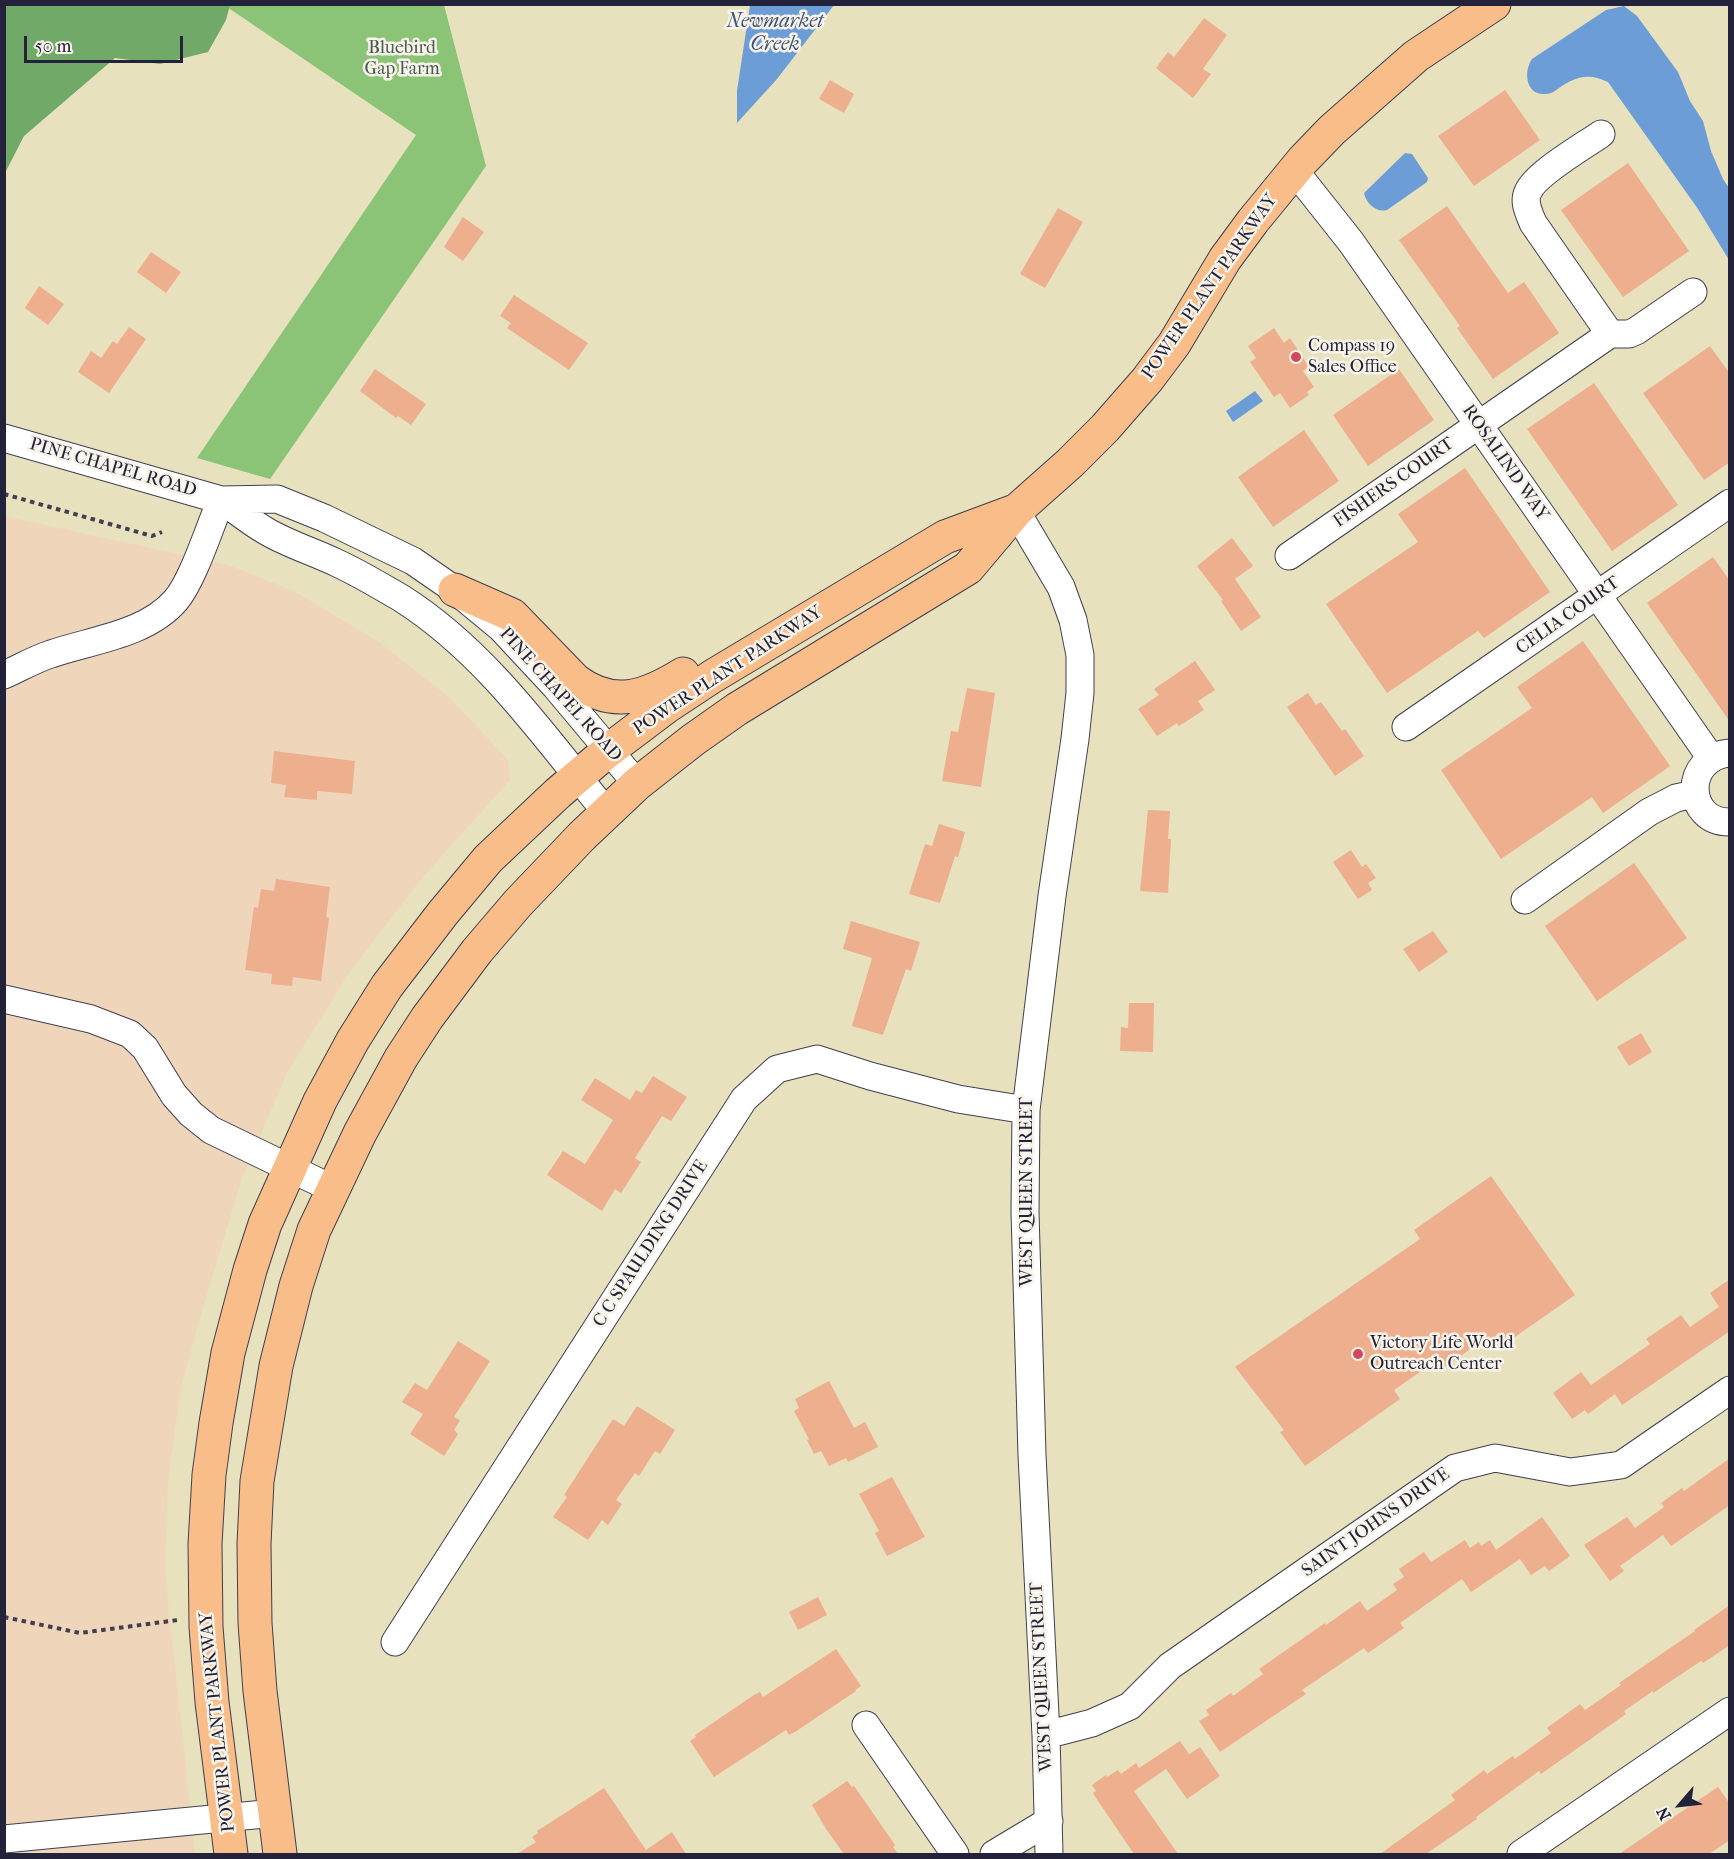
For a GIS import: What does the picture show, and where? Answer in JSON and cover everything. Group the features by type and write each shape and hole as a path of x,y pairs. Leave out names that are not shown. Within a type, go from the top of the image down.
{"main road":[{"name":"POWER PLANT PARKWAY","path":"280,1854 260,1691 255,1623 254,1544 257,1481 276,1366 296,1286 314,1230 360,1133 401,1058 427,1018 477,951 518,903 637,784 737,709 968,568 1016,511 1078,456 1147,380 1174,344 1232,250 1294,170 1332,130 1416,56 1494,4"},
{"name":"POWER PLANT PARKWAY","path":"231,1854 212,1702 206,1627 205,1544 209,1475 216,1423 228,1353 265,1224 325,1091 353,1040 387,986 488,859 609,750 666,707 945,537 1016,511"},
{"path":"456,590 512,615 585,688 604,695 624,697 644,695 664,686 773,621 822,611"}],"street":[{"path":"1601,134 1534,182 1526,194 1527,209 1533,223 1610,334 1620,335 1636,331 1693,292"},
{"name":"ROSALIND WAY","path":"1294,170 1351,242 1597,596 1720,756"},
{"name":"FISHERS COURT","path":"1288,556 1610,334"},
{"name":"PINE CHAPEL ROAD","path":"4,438 221,500 277,499 324,518 412,561 456,590 501,628 555,686 637,784"},
{"path":"4,675 49,655 131,629 158,617 177,599 191,573 221,500"},
{"name":"PINE CHAPEL ROAD","path":"221,500 266,532 339,564 371,581 403,600 443,630 509,694 606,813"},
{"name":"CELIA COURT","path":"1406,727 1730,503"},
{"name":"WEST QUEEN STREET","path":"1016,511 1061,587 1073,620 1080,655 1080,693 1075,739 1052,896 1026,1110 1025,1212 1032,1455 1046,1735 1049,1854"},
{"path":"1720,756 1703,765 1697,774 1695,794 1705,813 1714,819 1730,822"},
{"path":"1525,900 1649,812 1676,798 1695,794"},
{"path":"4,999 91,1019 130,1034 145,1048 174,1095 211,1131 333,1189"},
{"name":"C C SPAULDING DRIVE","path":"395,1642 744,1099 777,1070 817,1059 870,1076 958,1099 1026,1110"},
{"name":"SAINT JOHNS DRIVE","path":"1046,1735 1092,1723 1130,1706 1170,1666 1455,1468 1495,1458 1570,1472 1621,1465 1730,1390"},
{"path":"1521,1854 1727,1716"},
{"path":"866,1725 955,1854"},
{"path":"4,1839 275,1813"},
{"path":"994,1854 1049,1821"}],"path":[{"path":"4,494 152,536 162,532"},
{"path":"4,1617 80,1633 178,1620"}],"shaded area":[{"path":"4,516 228,565 294,591 379,642 451,699 508,760 510,780 422,878 349,973 287,1073 242,1178 202,1311 181,1388 168,1480 165,1571 195,1854 5,1854"}],"green space":[{"path":"5,4 230,5 226,20 208,52 160,64 115,58 24,136 5,173"},
{"name":"Bluebird Gap Farm","path":"224,5 444,5 486,166 270,479 197,458 416,135"}],"water":[{"name":"Newmarket Creek","path":"750,5 834,5 777,79 737,123 737,91"},
{"path":"1624,6 1637,16 1678,72 1690,101 1703,121 1711,151 1729,188 1729,260 1698,209 1608,82 1595,77 1583,77 1546,94 1539,94 1530,87 1527,76 1532,59 1606,10"},
{"path":"1405,153 1412,154 1428,178 1427,182 1387,210 1375,209 1369,204 1364,193"},
{"path":"1255,391 1263,401 1233,422 1226,411"}],"building":[{"path":"1204,18 1227,35 1203,69 1211,74 1193,98 1156,68 1168,52 1174,57"},
{"path":"830,80 854,94 844,113 819,99"},
{"path":"1505,90 1540,140 1474,186 1438,136"},
{"path":"1628,163 1689,251 1623,297 1561,210"},
{"path":"1447,206 1508,293 1524,282 1559,333 1493,379 1457,328 1460,326 1399,240"},
{"path":"1058,208 1083,222 1045,288 1020,274"},
{"path":"463,217 484,232 463,261 444,247"},
{"path":"151,252 181,272 166,293 137,272"},
{"path":"39,286 64,304 48,325 25,308"},
{"path":"514,295 588,343 569,370 507,328 511,323 500,316"},
{"path":"129,327 146,339 109,393 78,372 91,351 101,358 113,341 117,344"},
{"path":"1274,328 1284,343 1290,338 1309,367 1303,371 1314,387 1307,392 1309,395 1290,408 1280,393 1274,397 1250,362 1256,358 1248,346"},
{"path":"1710,346 1730,374 1730,462 1704,480 1643,393"},
{"path":"375,369 426,404 411,425 398,416 396,418 360,391"},
{"path":"1399,369 1434,420 1368,466 1333,415"},
{"path":"1594,383 1678,505 1612,551 1527,429"},
{"path":"1304,430 1339,481 1273,527 1238,477"},
{"path":"1465,468 1550,592 1484,638 1478,631 1387,693 1326,604 1418,542 1398,514"},
{"path":"1232,538 1253,566 1235,579 1261,617 1241,631 1221,601 1223,600 1197,566"},
{"path":"1713,557 1730,581 1730,722 1647,603"},
{"path":"1583,641 1670,766 1603,813 1592,797 1501,859 1441,770 1532,708 1517,687"},
{"path":"1195,661 1215,690 1198,701 1204,710 1179,726 1177,723 1157,736 1138,709 1159,695 1154,689"},
{"path":"967,688 995,693 981,787 942,781 951,731 958,732"},
{"path":"1308,693 1316,705 1321,702 1342,731 1345,729 1364,756 1335,776 1287,707"},
{"path":"274,751 355,761 352,794 317,791 317,800 284,797 286,785 271,783"},
{"path":"1148,810 1170,811 1168,893 1140,891"},
{"path":"939,824 965,832 940,903 909,894 925,844 932,846"},
{"path":"1351,850 1362,867 1366,864 1376,878 1368,883 1372,890 1358,899 1333,862"},
{"path":"1634,863 1687,938 1597,1001 1545,926"},
{"path":"276,879 330,887 326,917 329,918 321,981 293,977 292,986 271,984 272,974 245,970 254,907 258,908 261,889 274,891"},
{"path":"851,921 920,942 911,971 906,969 883,1035 852,1026 872,958 843,949"},
{"path":"1433,931 1448,952 1419,972 1403,949"},
{"path":"1129,1003 1154,1003 1153,1052 1120,1051 1121,1027 1128,1028"},
{"path":"1641,1033 1652,1052 1629,1066 1617,1047"},
{"path":"653,1076 687,1097 671,1121 662,1116 635,1158 641,1162 621,1193 615,1189 602,1211 547,1175 563,1151 585,1164 613,1120 581,1100 595,1078 630,1100 636,1090 642,1093"},
{"name":"Victory Life World Outreach Center","path":"1491,1176 1575,1295 1499,1348 1489,1336 1439,1371 1433,1363 1394,1390 1400,1399 1305,1466 1280,1432 1284,1430 1235,1367 1420,1239 1414,1230"},
{"path":"1730,1279 1730,1331 1622,1405 1615,1394 1588,1414 1585,1410 1572,1419 1553,1393 1581,1372 1591,1385 1650,1344 1646,1339 1681,1315 1690,1327 1719,1307 1710,1293"},
{"path":"458,1341 490,1361 454,1417 460,1420 454,1430 458,1434 444,1456 410,1434 423,1414 402,1402 415,1383 427,1390"},
{"path":"829,1381 854,1428 865,1422 878,1447 848,1462 846,1458 829,1466 821,1451 814,1454 794,1411 799,1408 795,1399"},
{"path":"637,1406 675,1430 660,1454 655,1451 639,1476 635,1473 616,1500 622,1504 608,1525 602,1520 588,1540 553,1517 567,1497 564,1495 613,1419 624,1426"},
{"path":"1730,1458 1730,1505 1671,1546 1663,1535 1620,1566 1624,1571 1610,1581 1584,1545 1627,1517 1635,1528 1664,1507 1661,1503 1682,1488 1684,1491"},
{"path":"892,1477 925,1537 887,1556 875,1533 879,1531 859,1494"},
{"path":"1542,1517 1570,1556 1549,1571 1545,1566 1531,1575 1520,1559 1471,1592 1462,1579 1400,1623 1404,1628 1368,1653 1364,1648 1302,1690 1306,1694 1220,1752 1199,1721 1209,1715 1206,1710 1231,1693 1233,1696 1263,1674 1259,1669 1325,1623 1326,1625 1360,1601 1367,1611 1397,1590 1393,1584 1404,1577 1399,1569 1424,1552 1431,1562 1465,1540 1470,1548 1479,1542 1481,1546 1490,1540 1496,1550"},
{"path":"818,1597 827,1615 798,1630 789,1612"},
{"path":"1730,1605 1730,1645 1653,1693 1653,1691 1624,1711 1626,1714 1541,1774 1539,1771 1476,1817 1477,1819 1426,1854 1380,1854 1455,1800 1451,1795 1484,1770 1487,1774 1513,1756 1515,1759 1551,1733 1547,1728 1580,1704 1585,1710 1621,1685 1619,1683"},
{"path":"836,1649 861,1686 795,1732 789,1735 786,1730 714,1777 690,1741 696,1737 695,1735 754,1695 760,1692 763,1697"},
{"path":"1180,1741 1189,1754 1185,1757 1200,1747 1220,1776 1187,1799 1166,1769 1134,1791 1178,1854 1134,1854 1093,1793 1096,1791 1092,1785 1118,1770 1121,1774 1136,1763 1139,1768"},
{"path":"847,1781 852,1787 854,1786 866,1803 895,1845 893,1847 898,1854 844,1854 826,1829 812,1805"},
{"path":"1718,1787 1730,1804 1730,1840 1709,1854 1619,1854"},
{"path":"604,1788 646,1850 672,1832 686,1854 517,1854 536,1842 532,1837 538,1833 537,1831"}],"place":[{"name":"Compass 19 Sales Office","path":"1296,357"},
{"name":"Victory Life World Outreach Center","path":"1358,1354"}]}
